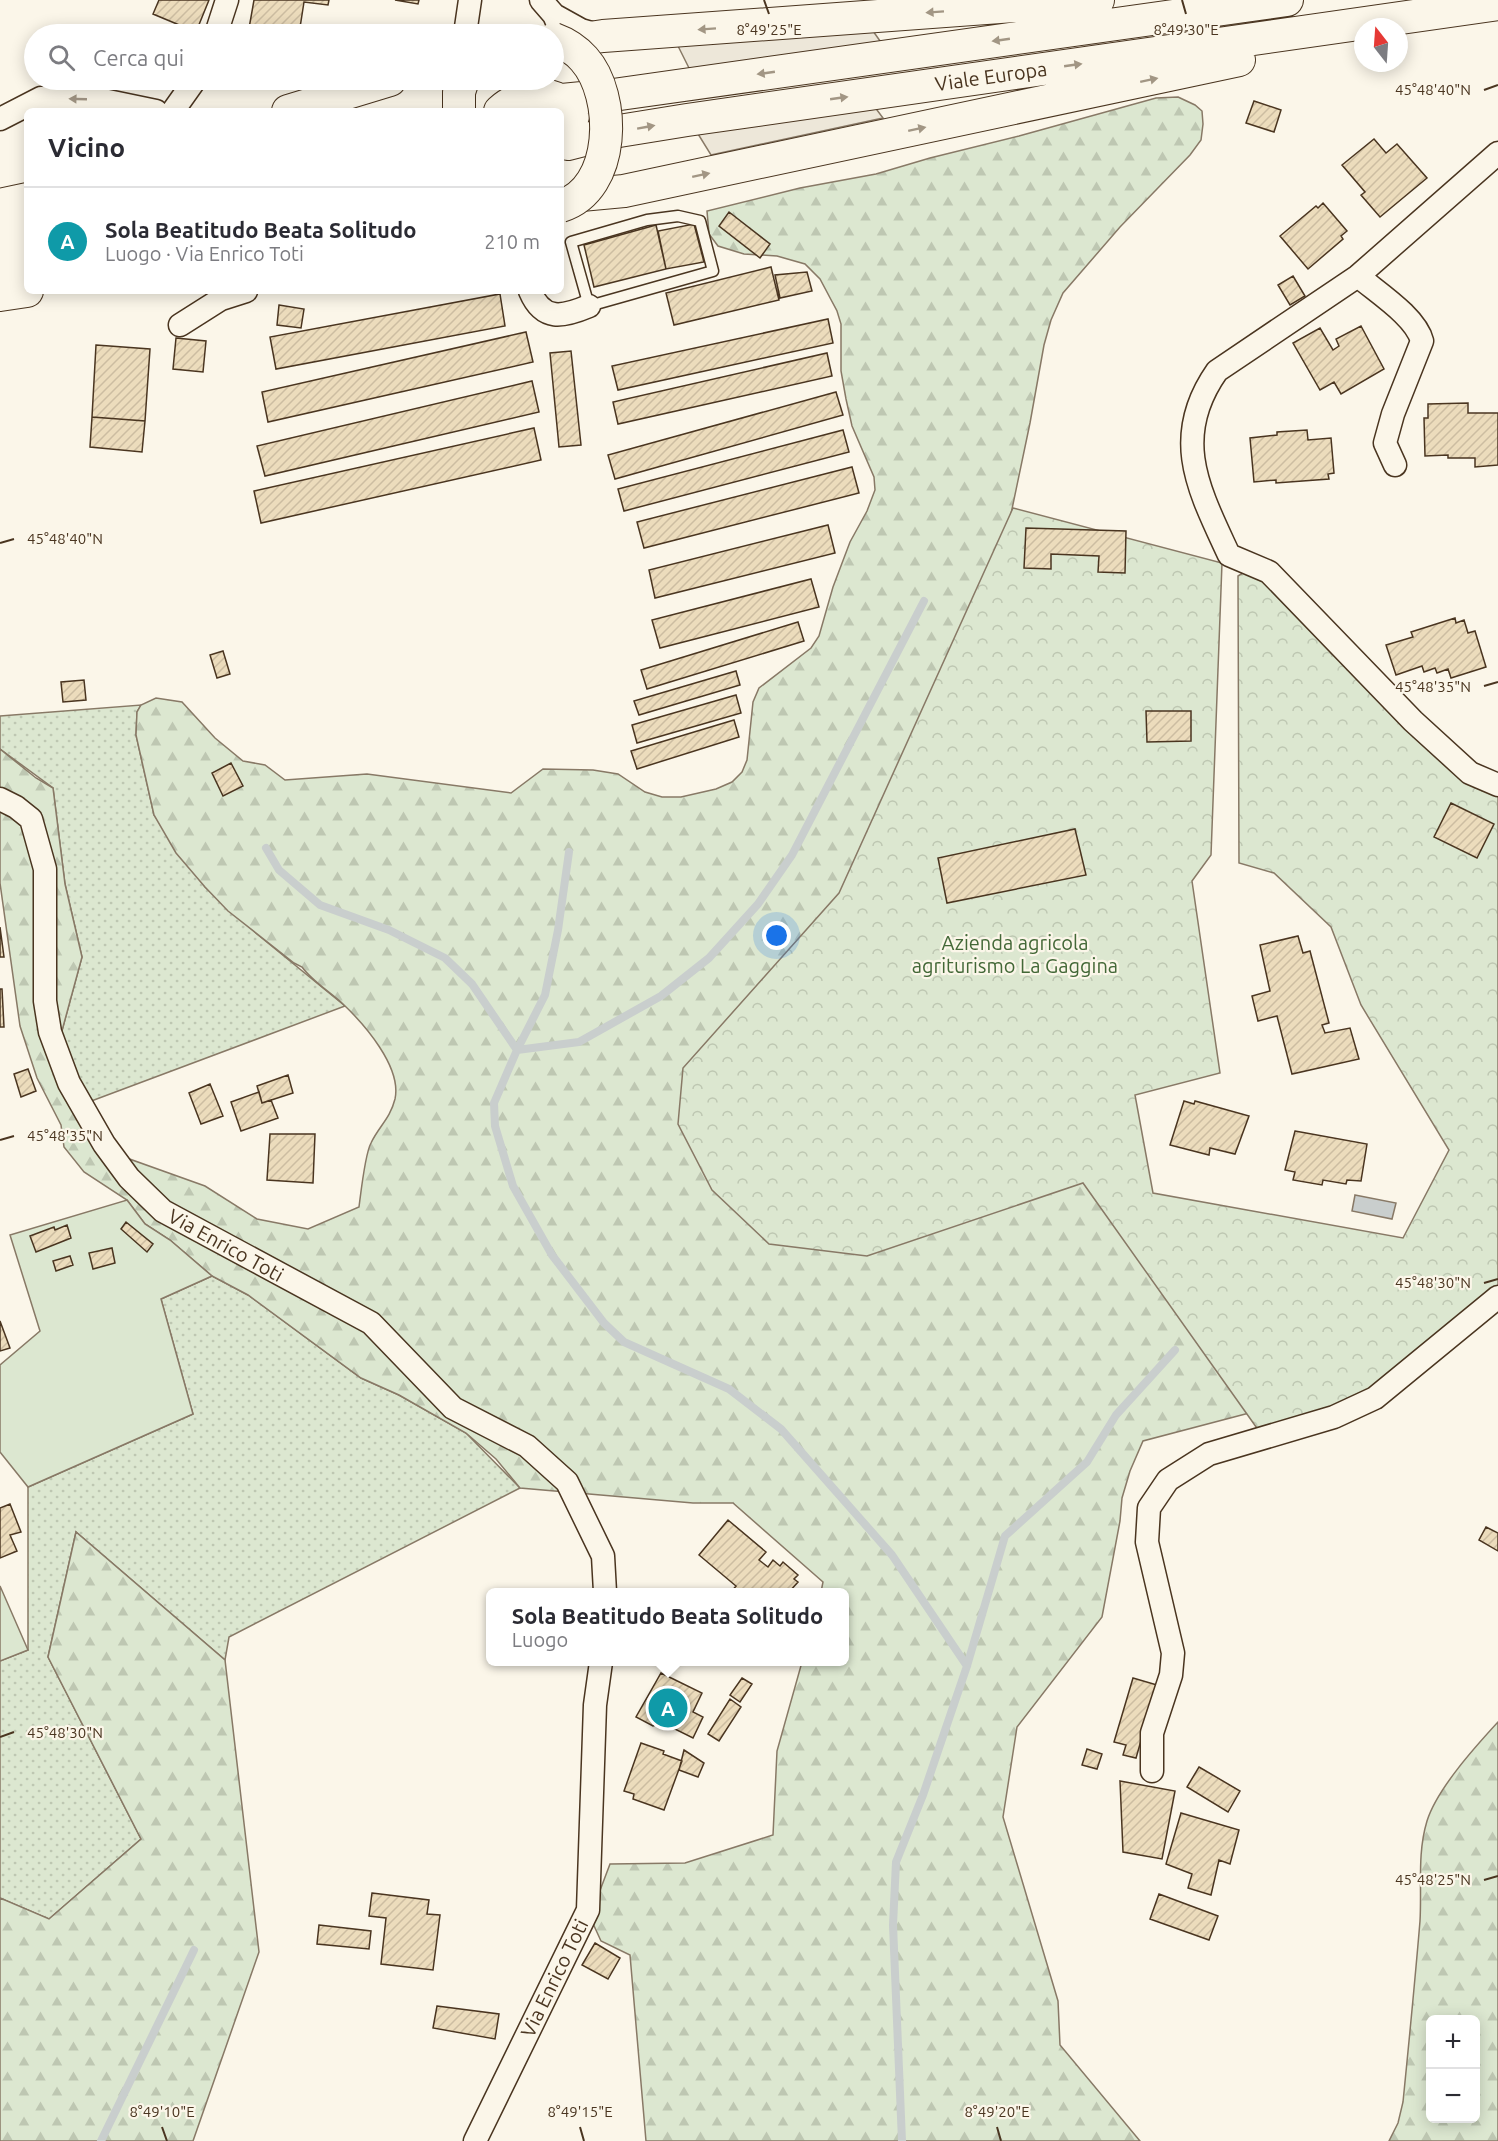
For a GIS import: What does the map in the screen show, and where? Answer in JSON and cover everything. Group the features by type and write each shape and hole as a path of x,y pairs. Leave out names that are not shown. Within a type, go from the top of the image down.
{"street":[{"path":"219,24 227,0"},
{"path":"466,24 470,0"},
{"path":"564,27 603,36 1098,0"},
{"name":"Viale Europa","path":"562,100 1287,0"},
{"name":"Viale Europa","path":"565,147 619,131 687,120 1498,4"},
{"name":"Viale Europa","path":"1408,18 1415,16"},
{"name":"Viale Europa","path":"571,201 1288,50 1354,32"},
{"path":"564,36 584,58 597,79 605,116 606,140 602,163 590,187 571,201"},
{"path":"175,108 188,90"},
{"path":"298,108 357,90"},
{"path":"459,108 460,90"},
{"name":"Viale Europa","path":"503,108 521,98 536,95 551,96 562,100 568,106 574,123 574,132 565,147"},
{"path":"0,119 41,98 103,100 142,108"},
{"path":"1498,153 1358,276 1217,371 1206,387 1191,437 1194,469 1205,504 1229,555 1269,572 1413,721 1470,773 1498,785"},
{"path":"0,205 24,200"},
{"path":"0,237 24,232"},
{"path":"0,265 24,260"},
{"path":"1358,276 1411,321 1420,331 1422,341 1384,443 1395,465"},
{"path":"0,295 24,291"},
{"path":"180,325 221,299 237,294"},
{"path":"532,294 540,309 560,316 589,306"},
{"name":"Via Enrico Toti","path":"0,799 16,807 31,819 45,869 45,1001 50,1032 69,1083 104,1144 129,1178 163,1211 371,1323 453,1408 527,1446 567,1482 603,1556 604,1588"},
{"path":"1152,1771 1152,1733 1172,1675 1173,1653 1147,1542 1149,1508 1168,1480 1209,1454 1334,1417 1375,1398 1498,1297"},
{"name":"Via Enrico Toti","path":"475,2141 588,1910 594,1705 600,1666"}],"lane":[{"path":"678,216 700,221 713,270 589,306 571,242 664,217 678,216"}],"green space":[{"path":"1178,97 1202,111 1201,140 1190,155 1120,227 1063,293 1051,320 1044,345 1007,533 1102,1148 1253,1412 1143,1441 1130,1471 1122,1498 1120,1521 1102,1617 1017,1727 1003,1817 1058,2001 1060,2045 1140,2141 646,2141 630,1955 601,1941 590,1917 610,1864 685,1863 773,1835 777,1751 801,1666 849,1666 849,1588 822,1588 823,1582 733,1503 693,1503 520,1488 496,1459 466,1433 399,1395 361,1378 248,1295 212,1276 170,1240 145,1224 127,1200 84,1172 64,1147 61,1125 37,1078 20,1026 0,883 0,749 36,778 53,788 65,884 82,957 60,1038 86,1103 124,1157 205,1186 257,1219 308,1229 359,1207 369,1148 395,1099 396,1087 393,1073 371,1034 343,1004 302,967 228,911 176,853 154,815 136,735 137,712 141,705 156,698 182,702 215,738 243,761 265,765 285,780 367,774 511,793 543,769 593,770 618,774 645,792 662,797 681,797 716,789 732,782 742,772 747,760 753,702 759,688 811,648 819,636 833,587 850,542 867,511 875,490 874,477 852,426 846,399 841,371 841,324 837,311 820,279 805,264 777,256 744,254 718,246 709,234 707,211 800,188 876,174 1156,98"},
{"name":"Azienda agricola agriturismo La Gaggina","path":"1013,508 1222,563 1211,855 1192,881 1220,1073 1135,1095 1153,1193 1403,1238 1449,1150 1361,1005 1331,927 1274,873 1239,863 1238,576 1251,568 1498,790 1498,1288 1365,1396 1259,1431 1083,1183 867,1256 769,1244 712,1190 678,1124 683,1068 839,893"},
{"path":"141,705 137,712 136,735 154,815 205,887 257,934 345,1006 86,1103 60,1038 82,957 65,884 53,788 0,749 0,716"},
{"path":"127,1200 145,1224 170,1240 212,1276 161,1299 193,1414 28,1487 0,1452 0,1365 40,1331 10,1235"},
{"path":"212,1276 248,1295 361,1378 399,1395 466,1433 520,1488 229,1637 225,1660 76,1532 48,1657 141,1839 49,1919 0,1898 0,1661 28,1650 28,1487 193,1414 161,1299"},
{"path":"76,1532 225,1660 259,1952 193,2141 0,2141 0,1898 49,1919 141,1839 48,1657"},
{"path":"0,1586 28,1650 0,1661"},
{"path":"1498,1722 1498,2141 1389,2141 1398,2123 1403,2102 1420,1921 1421,1858 1424,1833 1432,1809 1458,1769"}],"shaded area":[{"path":"873,31 885,48 692,74 678,46"},
{"path":"871,102 883,118 711,155 695,129"},
{"path":"1355,1195 1396,1203 1392,1219 1352,1211"}],"building":[{"path":"159,0 209,0 199,24 177,24 153,14"},
{"path":"254,0 329,0 328,5 304,2 301,24 250,24"},
{"path":"395,0 419,0 418,4"},
{"path":"1254,101 1281,110 1274,132 1246,123"},
{"path":"1374,139 1386,153 1397,144 1427,178 1380,217 1361,195 1365,192 1342,165"},
{"path":"1323,203 1347,231 1341,236 1343,239 1308,269 1280,236 1316,206 1318,208"},
{"path":"729,212 770,244 760,258 719,226"},
{"path":"694,224 704,262 666,269 658,231"},
{"path":"656,225 666,269 594,287 584,245"},
{"path":"771,267 779,300 674,325 666,293"},
{"path":"807,272 812,291 780,298 775,275"},
{"path":"1293,276 1305,296 1290,305 1278,285"},
{"path":"500,294 505,326 276,369 270,337"},
{"path":"279,305 304,309 301,328 277,325"},
{"path":"828,319 833,343 618,390 612,366"},
{"path":"1361,326 1384,369 1341,394 1334,382 1320,390 1293,343 1320,328 1333,350 1339,346 1336,339"},
{"path":"526,332 533,362 268,422 262,392"},
{"path":"176,338 206,341 203,372 173,369"},
{"path":"96,345 150,349 145,421 92,417"},
{"path":"571,351 581,445 559,447 550,353"},
{"path":"827,353 832,376 618,424 613,402"},
{"path":"532,381 539,412 265,476 257,446"},
{"path":"836,392 843,415 615,479 608,455"},
{"path":"1468,403 1468,413 1498,413 1498,465 1475,467 1475,458 1448,458 1448,455 1425,456 1424,418 1428,418 1428,404"},
{"path":"92,417 145,421 142,452 90,447"},
{"path":"534,428 541,460 261,523 254,491"},
{"path":"843,430 849,452 624,511 618,489"},
{"path":"1307,430 1308,440 1331,438 1334,473 1328,474 1329,479 1276,483 1276,480 1254,482 1250,438 1277,435 1277,432"},
{"path":"852,467 859,493 644,548 637,522"},
{"path":"828,525 835,553 655,598 649,570"},
{"path":"1026,528 1126,531 1125,573 1098,572 1099,556 1051,554 1051,569 1024,568"},
{"path":"811,579 819,607 660,648 652,620"},
{"path":"1455,618 1456,623 1464,620 1468,633 1475,631 1486,667 1451,678 1448,669 1437,673 1435,668 1424,672 1422,666 1396,675 1386,645 1413,637 1411,632"},
{"path":"798,622 804,641 647,689 641,670"},
{"path":"223,651 230,674 217,678 210,655"},
{"path":"736,671 740,685 639,715 634,701"},
{"path":"84,680 86,700 63,702 61,682"},
{"path":"736,695 741,713 637,743 632,725"},
{"path":"1146,711 1191,711 1191,741 1147,742"},
{"path":"734,720 739,737 637,769 631,751"},
{"path":"231,763 243,786 223,796 212,773"},
{"path":"1451,803 1494,824 1477,858 1434,837"},
{"path":"1075,829 1086,875 947,903 938,858"},
{"path":"0,927 4,957 0,957"},
{"path":"1298,936 1303,953 1310,951 1329,1023 1322,1025 1325,1033 1350,1028 1359,1059 1292,1074 1277,1016 1258,1021 1252,996 1270,991 1260,945"},
{"path":"0,989 2,989 4,1027 0,1027"},
{"path":"28,1069 36,1091 21,1097 14,1074"},
{"path":"288,1075 293,1093 262,1103 257,1086"},
{"path":"210,1084 223,1116 201,1124 189,1093"},
{"path":"259,1092 262,1103 271,1100 278,1118 241,1131 231,1102"},
{"path":"1184,1101 1194,1104 1195,1101 1249,1116 1235,1154 1210,1148 1209,1155 1170,1145"},
{"path":"1295,1131 1367,1144 1361,1181 1347,1180 1346,1184 1323,1180 1322,1185 1293,1180 1295,1172 1285,1170"},
{"path":"270,1134 315,1134 313,1183 267,1180"},
{"path":"126,1222 153,1244 147,1252 121,1229"},
{"path":"67,1225 71,1238 36,1252 30,1236"},
{"path":"112,1248 115,1263 93,1269 89,1253"},
{"path":"70,1256 73,1265 56,1271 53,1261"},
{"path":"0,1321 10,1348 0,1351"},
{"path":"10,1504 21,1532 10,1535 17,1551 0,1558 0,1508"},
{"path":"728,1520 766,1552 759,1560 768,1567 773,1560 780,1566 783,1562 798,1575 794,1579 798,1582 793,1588 734,1588 736,1586 699,1555"},
{"path":"1486,1527 1498,1533 1498,1551 1479,1540"},
{"path":"661,1673 702,1693 693,1712 703,1717 693,1738 663,1723 653,1726 636,1717"},
{"path":"742,1678 752,1684 740,1702 730,1695"},
{"path":"1133,1678 1157,1685 1136,1758 1123,1755 1126,1745 1114,1742"},
{"path":"730,1699 741,1707 719,1741 708,1734"},
{"path":"641,1743 664,1751 663,1754 682,1761 664,1810 633,1799 634,1794 624,1791"},
{"path":"1087,1749 1102,1754 1097,1769 1082,1765"},
{"path":"684,1750 704,1763 698,1777 679,1770"},
{"path":"1199,1767 1240,1791 1228,1812 1187,1787"},
{"path":"1120,1781 1175,1791 1162,1859 1123,1852"},
{"path":"1181,1813 1239,1830 1230,1864 1219,1860 1211,1895 1188,1888 1192,1874 1166,1864"},
{"path":"372,1893 429,1900 427,1914 440,1915 433,1970 381,1964 386,1918 369,1916"},
{"path":"1159,1894 1218,1916 1209,1940 1150,1919"},
{"path":"319,1925 371,1931 369,1949 317,1944"},
{"path":"595,1943 620,1958 608,1979 582,1965"},
{"path":"437,2006 499,2014 495,2039 433,2028"}],"waterway":[{"path":"266,848 279,870 320,905 389,930 445,958 472,984 517,1050 579,1042 661,996 709,958 758,904 792,855 924,601"},
{"path":"569,852 558,930 545,995 517,1050 494,1103 495,1126 513,1186 552,1255 604,1323 624,1342 729,1389 781,1429 892,1555 967,1666"},
{"path":"902,2141 893,1925 896,1862 923,1795 967,1666 1005,1536 1087,1462 1116,1415 1175,1350"},
{"path":"101,2141 194,1950"}],"place":[{"name":"Sola Beatitudo Beata Solitudo","path":"668,1708"}]}
